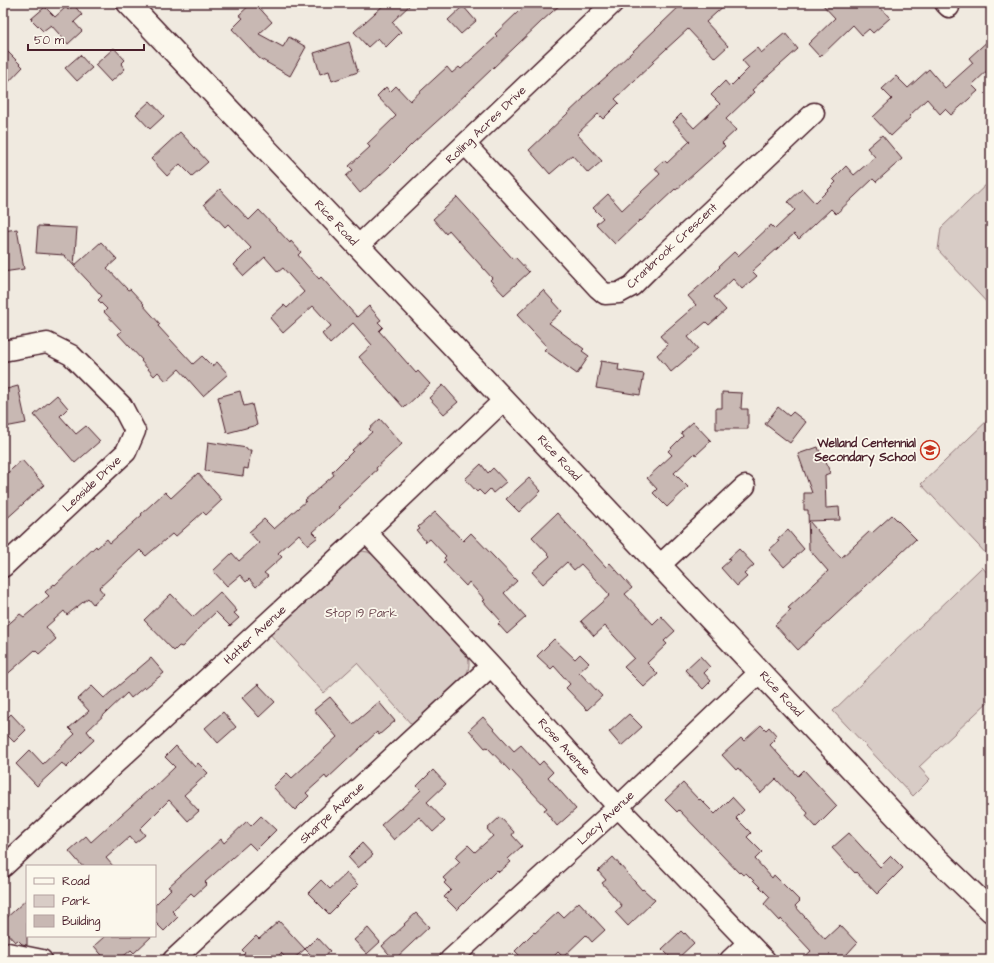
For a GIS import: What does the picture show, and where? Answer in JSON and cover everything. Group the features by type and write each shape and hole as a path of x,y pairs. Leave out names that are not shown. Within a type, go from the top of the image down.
{"main road":[{"name":"Rice Road","path":"128,3 930,852 991,912"}],"street":[{"name":"Rolling Acres Drive","path":"358,246 613,3"},
{"name":"Cranbrook Crescent","path":"465,144 598,288 606,294 619,293 632,286 814,113"},
{"name":"Leaside Drive","path":"3,351 47,342 71,355 122,406 135,431 126,452 3,567"},
{"name":"Hatter Avenue","path":"3,867 366,532 504,400"},
{"path":"660,565 745,486"},
{"name":"Rose Avenue","path":"366,532 492,666 618,807 765,960"},
{"name":"Sharpe Avenue","path":"173,960 492,666"},
{"name":"Lacy Avenue","path":"450,960 618,807 760,672"},
{"path":"730,960 748,942"},
{"path":"3,952 42,960"}],"green space":[{"path":"991,180 991,307 938,250 941,228"},
{"path":"991,417 991,559 921,484"},
{"name":"Stop 19 Park","path":"357,552 368,552 375,556 465,651 469,660 467,674 412,725 357,663 324,693 268,632"},
{"path":"982,567 991,577 991,699 919,767 930,779 913,796 833,711"}],"building":[{"path":"252,3 255,3 272,22 259,34 283,47 289,37 306,47 290,76 259,58 232,29 243,18 239,15"},
{"path":"386,3 412,3 392,22 401,32 386,47 378,38 368,47 354,32"},
{"path":"529,3 562,3 360,193 346,176 353,170 349,166 370,147 367,144 396,116 377,96 386,87 390,92 396,86 410,101 447,67 452,73 459,67 461,69 497,36 495,34"},
{"path":"683,3 727,3 706,22 728,46 715,58 688,29 615,99 619,103 603,119 598,114 577,134 602,161 588,173 572,155 550,174 529,150"},
{"path":"821,3 876,3 890,18 873,33 869,29 862,35 853,25 820,57 808,44 835,18"},
{"path":"74,5 82,15 74,22 82,31 68,44 51,25 43,31 31,19 45,7 55,17 66,7 68,10"},
{"path":"463,6 476,21 461,34 448,20"},
{"path":"785,33 798,49 752,90 754,92 726,119 736,130 722,143 725,146 676,190 675,189 641,221 640,220 615,244 596,224 603,218 593,208 608,194 622,210 660,174 655,168 664,160 667,163 690,141 673,122 681,114 694,128 720,104 711,95 725,81 730,87 749,68 742,60 757,48 761,53"},
{"path":"991,38 991,67 972,85 978,91 951,115 945,109 940,114 927,99 891,136 873,117 892,99 882,89 896,76 908,88 929,69 945,88 973,63 969,58"},
{"path":"349,42 358,72 332,81 329,71 320,74 314,53"},
{"path":"3,47 23,67 3,88"},
{"path":"114,48 125,60 121,64 125,69 111,82 95,65"},
{"path":"80,55 92,68 77,81 65,68"},
{"path":"150,101 164,116 150,129 136,114"},
{"path":"180,132 208,162 192,176 180,164 167,176 151,159"},
{"path":"882,135 902,159 876,182 873,179 836,214 831,209 799,239 794,234 752,271 757,276 742,289 733,279 714,297 726,310 709,325 706,322 688,337 698,349 671,372 657,355 668,345 660,336 696,305 688,296 711,276 734,252 738,256 771,225 775,229 795,210 788,202 802,189 815,203 836,182 833,179 846,166 854,175 875,157 867,148"},
{"path":"220,189 249,220 259,210 290,243 291,241 301,252 298,255 319,279 321,277 357,317 369,306 381,320 378,322 383,327 379,331 416,373 418,371 430,384 404,408 359,357 372,345 353,323 330,344 322,334 331,326 313,306 283,333 270,318 284,305 287,308 304,292 283,268 278,272 265,257 244,276 234,265 251,248 228,224 225,227 204,204"},
{"path":"457,197 513,259 515,257 529,272 504,295 490,280 492,278 449,230 446,234 433,219"},
{"path":"38,226 77,228 74,266 64,255 36,253"},
{"path":"17,229 24,269 3,272 3,231"},
{"path":"101,242 117,259 107,268 144,304 143,305 160,324 158,326 193,364 202,356 212,366 217,362 228,374 203,396 179,369 166,381 158,372 154,376 141,361 142,360 118,334 122,331 104,312 107,309 98,300 102,296 74,266"},
{"path":"543,290 562,311 549,323 584,349 582,351 589,356 577,374 544,350 547,347 517,315"},
{"path":"601,361 619,364 618,370 644,374 640,395 596,388"},
{"path":"443,385 458,402 444,414 429,398"},
{"path":"18,386 26,423 5,427 3,418 3,390"},
{"path":"240,391 244,406 252,404 257,425 227,433 218,397"},
{"path":"722,392 742,393 741,409 748,409 748,429 716,429 716,408 722,408"},
{"path":"57,395 68,408 60,416 76,434 86,426 100,441 75,463 34,415"},
{"path":"778,407 789,416 793,412 806,422 790,443 765,424"},
{"path":"380,419 402,444 338,507 340,508 313,532 318,537 308,545 299,534 278,553 282,557 264,573 268,576 256,587 249,579 246,582 240,575 227,586 213,571 232,553 239,561 259,543 249,532 264,519 274,529 306,501 305,500 334,475 332,472 353,451 352,450 372,432 369,429"},
{"path":"693,422 711,441 696,455 695,453 674,473 688,487 667,507 653,493 657,489 647,478 672,455 668,451 683,436 681,433"},
{"path":"208,442 247,448 247,450 251,450 248,469 244,468 243,476 205,471"},
{"path":"818,447 822,459 825,459 830,473 825,475 826,508 839,507 840,520 809,521 841,558 870,531 872,533 892,515 916,539 798,650 775,625 791,610 788,608 828,571 809,549 808,510 804,510 804,493 812,493 798,454"},
{"path":"22,460 44,485 3,522 3,477"},
{"path":"481,464 488,473 493,468 506,482 493,493 490,489 484,495 479,490 477,492 465,479"},
{"path":"198,473 222,500 206,515 203,512 175,537 172,534 146,556 140,550 99,588 104,594 93,604 88,598 67,615 64,611 46,627 56,639 39,654 35,650 3,678 3,629 20,614 24,617 49,596 45,592 54,584 55,585 96,546 97,548 107,539 110,543 142,515 141,514 165,492 171,498"},
{"path":"529,478 541,491 519,512 506,499"},
{"path":"435,512 463,541 471,533 517,581 504,593 526,617 507,634 498,624 501,621 483,601 485,600 469,582 466,586 443,562 446,560 444,558 446,556 430,539 426,542 417,531 420,529 418,527"},
{"path":"557,513 606,567 610,563 632,588 625,594 653,624 661,616 675,631 664,641 667,644 647,663 658,674 644,687 624,667 634,658 605,626 594,636 581,621 610,595 581,564 574,570 567,562 543,584 532,572 550,556 532,537"},
{"path":"788,530 804,549 784,567 769,550"},
{"path":"739,549 754,565 744,574 747,577 737,586 721,568"},
{"path":"220,592 237,611 234,613 239,618 230,626 216,612 182,647 179,646 174,651 144,620 171,594 193,617"},
{"path":"554,639 575,659 580,654 589,663 579,672 602,696 587,710 566,688 570,684 554,666 551,669 537,656"},
{"path":"700,656 710,667 704,673 711,681 703,689 685,670"},
{"path":"151,658 164,673 131,698 127,693 87,731 94,740 66,768 62,763 37,786 16,764 30,750 43,764 75,734 69,728 89,711 78,699 92,686 104,698"},
{"path":"258,684 275,702 259,717 242,698"},
{"path":"330,697 353,724 379,702 395,721 379,735 377,732 327,779 325,776 306,793 309,796 295,810 273,787 287,773 292,778 337,737 314,710"},
{"path":"223,712 236,727 218,743 205,728"},
{"path":"11,714 26,730 14,742 3,731 3,722"},
{"path":"629,714 642,727 621,746 609,732"},
{"path":"483,717 514,751 521,745 539,765 543,761 553,772 548,777 576,809 557,826 544,810 547,808 511,770 510,771 487,747 485,748 469,730"},
{"path":"761,725 766,730 769,727 777,736 770,745 798,776 804,770 837,806 816,827 806,816 808,813 776,779 761,793 738,768 736,770 722,755 741,738 744,741"},
{"path":"176,746 195,767 198,763 208,773 184,795 199,811 188,821 169,800 140,829 145,835 135,843 130,837 106,858 112,865 81,865 69,851 86,836 91,842 175,767 165,757"},
{"path":"433,770 446,784 427,802 445,821 433,832 419,817 394,840 381,825 399,809 400,810 421,790 417,786"},
{"path":"683,783 715,814 732,797 744,810 736,818 751,833 747,837 762,852 755,859 772,878 774,875 800,901 795,906 825,939 840,925 857,943 847,954 847,960 801,960 811,951 781,919 780,921 764,904 770,897 746,873 743,875 740,872 739,873 679,810 677,812 665,800"},
{"path":"261,816 276,830 256,850 249,843 205,882 207,884 194,896 191,893 172,911 178,917 164,931 156,923 156,904 171,889 168,887 221,839 224,843 247,821 251,826"},
{"path":"500,817 514,832 512,835 522,846 508,859 511,862 499,872 497,870 457,910 444,897 451,890 444,883 446,881 443,878 460,862 455,857 468,845 475,852 493,836 487,829"},
{"path":"849,833 880,867 891,856 903,868 877,894 832,848"},
{"path":"362,843 373,855 358,868 348,857"},
{"path":"613,857 642,890 643,889 655,900 628,926 615,912 622,906 602,883 606,880 598,871"},
{"path":"347,873 358,885 329,914 308,893 321,880 330,889"},
{"path":"26,900 27,945 22,944 18,940 15,942 3,929 3,921"},
{"path":"579,902 605,930 592,942 586,935 563,957 558,952 550,960 524,960 515,951 534,932 535,933 558,912 563,917"},
{"path":"416,913 429,927 394,960 382,946"},
{"path":"279,921 305,949 292,960 288,960 281,953 274,960 238,960 245,953 242,950 256,936 259,939"},
{"path":"368,928 380,942 367,954 354,940"},
{"path":"681,931 684,934 685,933 694,943 676,960 673,960 662,949"},
{"path":"104,937 151,937 134,953 131,950 119,960 106,960 94,946"},
{"path":"317,937 330,951 320,960 316,960 305,949"}],"place":[{"name":"Welland Centennial Secondary School","path":"930,450"}]}
